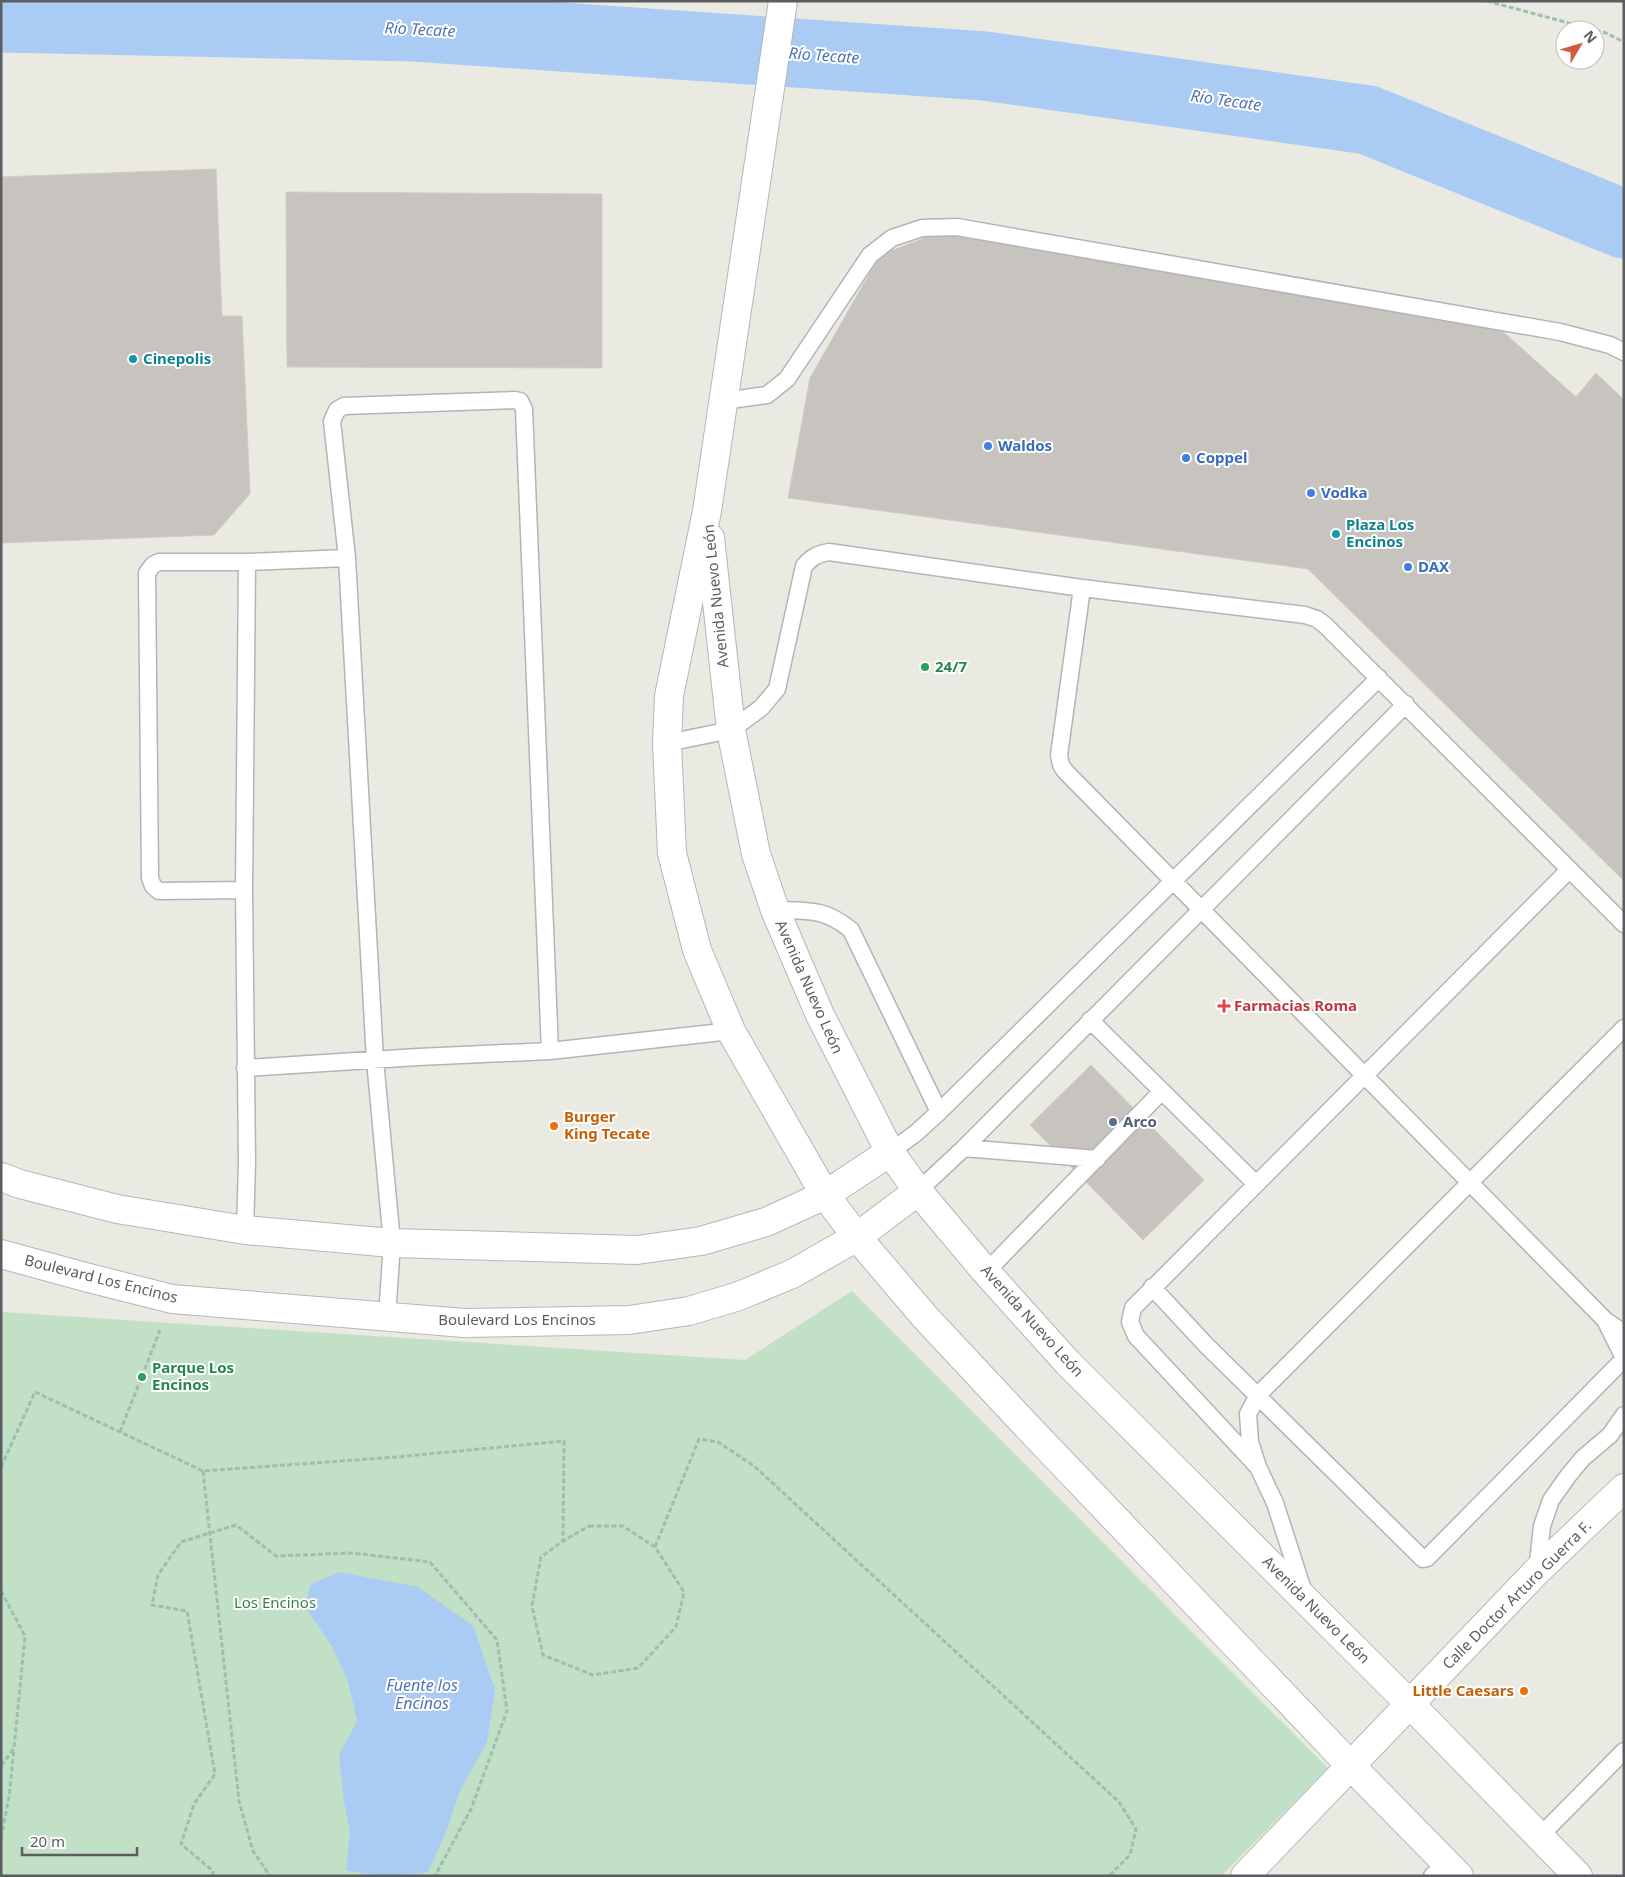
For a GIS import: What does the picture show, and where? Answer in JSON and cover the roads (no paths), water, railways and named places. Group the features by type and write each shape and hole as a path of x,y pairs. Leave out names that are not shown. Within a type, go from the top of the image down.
{"main road":[{"path":"707,511 783,1"},
{"name":"Avenida Nuevo León","path":"707,511 731,730 756,854 775,910 820,1015 890,1152 918,1191 986,1272 1068,1363 1410,1704 1578,1876"},
{"name":"Avenida Nuevo León","path":"707,511 669,696 667,743 672,853 697,950 732,1031 825,1195 857,1237 925,1316 1024,1423 1351,1766 1446,1872"},
{"path":"1,1177 20,1184 117,1209 245,1230 392,1242 638,1250 701,1242 766,1222 825,1195 890,1152"},
{"name":"Boulevard Los Encinos","path":"1,1254 172,1299 464,1323 629,1320 689,1310 739,1296 792,1274 857,1237 918,1191"},
{"name":"Calle Doctor Arturo Guerra F.","path":"1253,1873 1351,1766 1537,1571 1624,1488"}],"lane":[{"path":"723,401 767,395 787,379 870,255 892,238 922,228 957,227 1550,331 1610,345 1624,352"},
{"path":"387,1317 392,1242 375,1060 348,558 332,420 337,410 344,406 514,400 520,402 524,409 550,1051"},
{"path":"667,743 731,730 761,708 777,689 804,566 811,558 818,554 829,552 1082,588 1305,615 1317,619 1406,704 1568,870 1624,924"},
{"path":"244,890 159,891 153,886 150,878 147,572 153,565 159,562 247,562 348,558"},
{"path":"245,1230 247,1162 244,890 247,562"},
{"path":"1082,588 1059,755 1060,764 1065,771 1605,1320 1624,1333"},
{"path":"890,1152 916,1133 939,1112 1379,678"},
{"path":"918,1191 964,1148 1406,704"},
{"path":"1258,1467 1136,1336 1130,1322 1133,1308 1568,870"},
{"path":"775,910 821,912 838,919 851,930 939,1112"},
{"path":"1090,1020 1256,1184"},
{"path":"1306,1600 1275,1503 1258,1467 1250,1442 1248,1414 1258,1395 1624,1028"},
{"path":"245,1068 550,1051 732,1031"},
{"path":"986,1272 1162,1091"},
{"path":"964,1148 1097,1159"},
{"path":"1152,1287 1206,1344 1423,1559 1427,1558 1624,1359 1605,1320"},
{"path":"1537,1571 1542,1526 1551,1500 1583,1458 1610,1435 1624,1415"},
{"path":"1540,1836 1624,1751"}],"water":[{"name":"Fuente los Encinos","path":"340,1572 418,1587 473,1626 495,1689 487,1742 460,1791 445,1834 428,1872 387,1875 366,1874 346,1870 350,1832 344,1802 339,1755 357,1721 348,1681 332,1646 305,1607 311,1584"}],"waterway":[{"name":"Río Tecate","path":"1,18 414,27 985,66 1368,120 1624,224"}],"place":[{"name":"Cinepolis","path":"133,359"},
{"name":"Waldos","path":"988,446"},
{"name":"Coppel","path":"1186,458"},
{"name":"Vodka","path":"1311,493"},
{"name":"Plaza Los Encinos","path":"1336,534"},
{"name":"DAX","path":"1408,567"},
{"name":"24/7","path":"925,667"},
{"name":"Farmacias Roma","path":"1224,1006"},
{"name":"Arco","path":"1113,1122"},
{"name":"Burger King Tecate","path":"554,1126"},
{"name":"Parque Los Encinos","path":"142,1377"},
{"name":"Little Caesars","path":"1524,1691"}],"park label":[{"name":"Los Encinos","path":"275,1603"}]}
